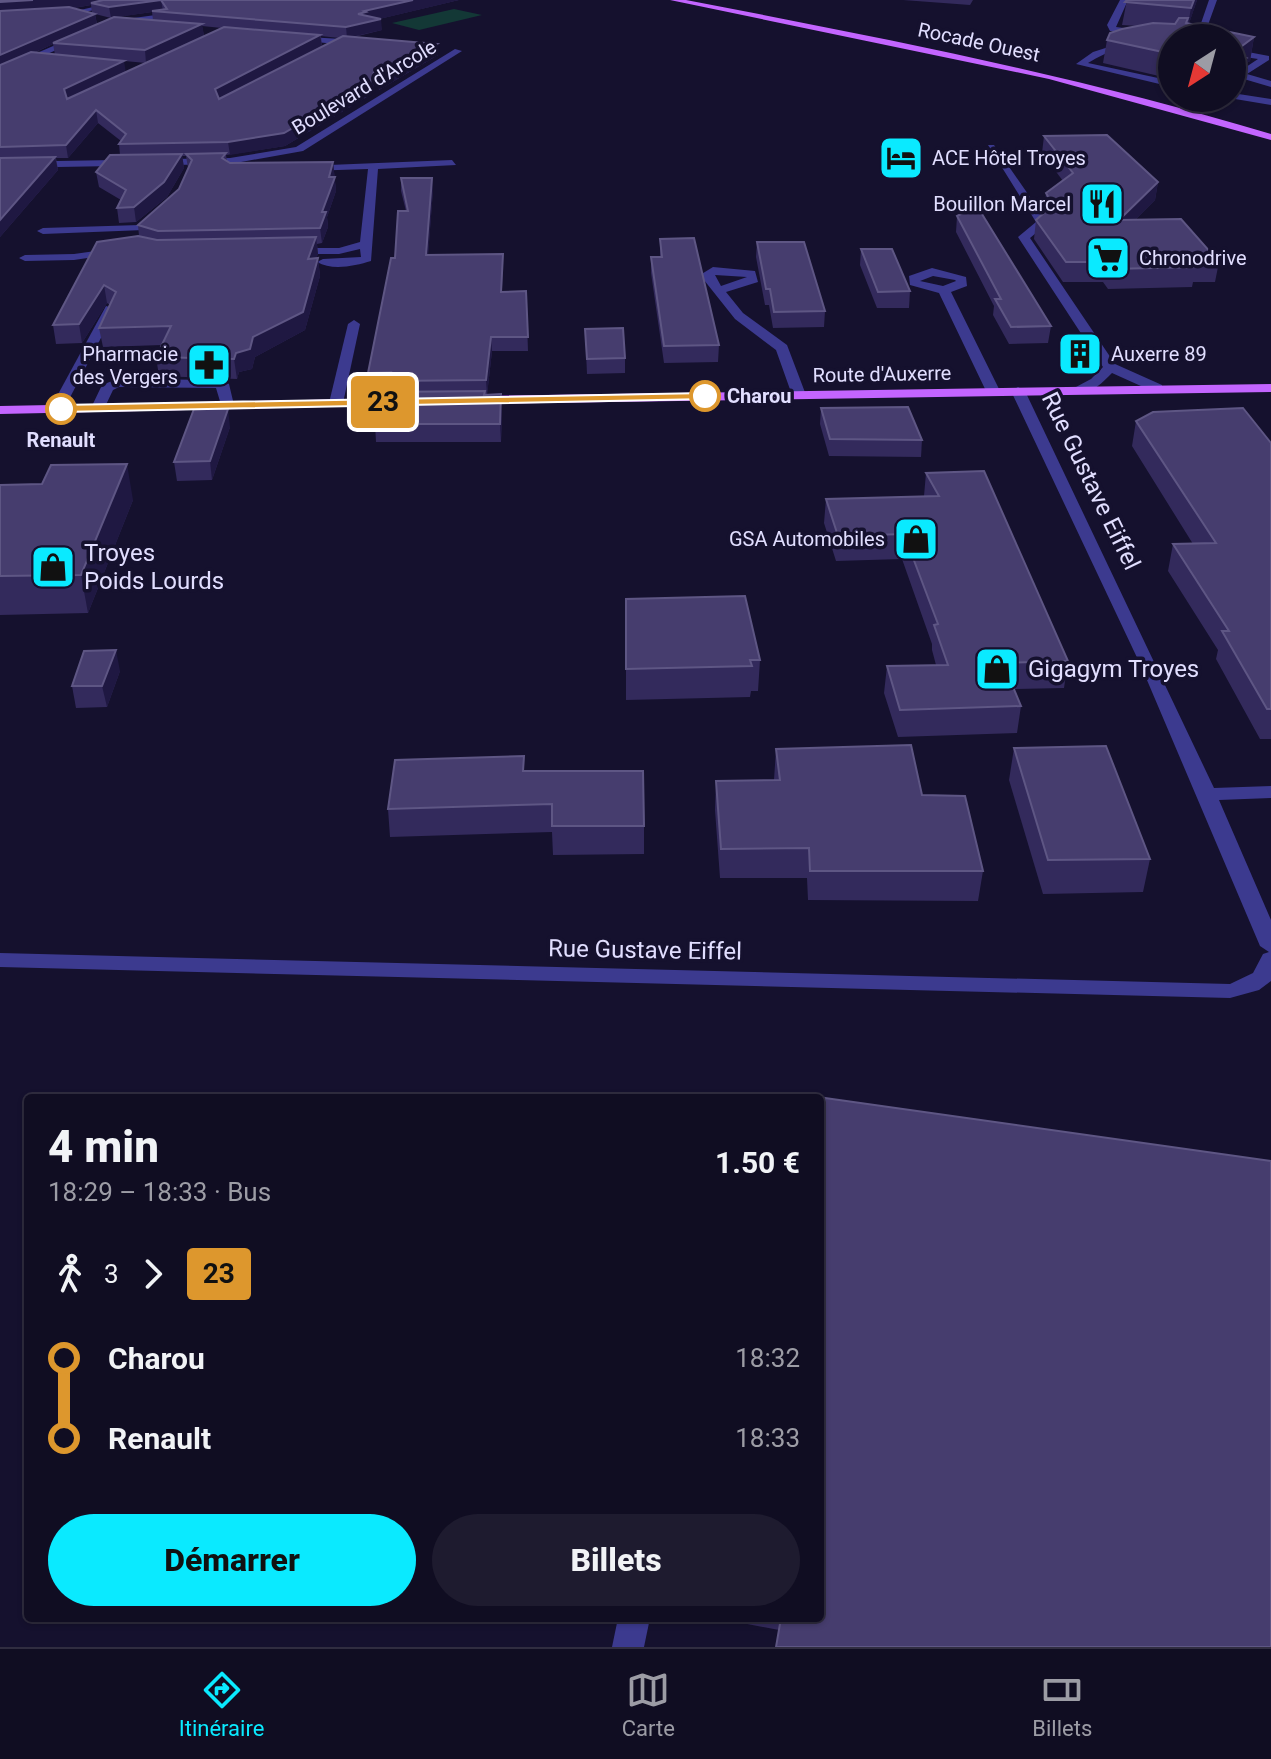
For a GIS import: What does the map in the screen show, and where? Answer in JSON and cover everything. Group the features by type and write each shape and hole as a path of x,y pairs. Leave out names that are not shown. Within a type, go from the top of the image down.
{"main road":[{"name":"Rocade Ouest","path":"674,0 1029,71 1271,137"},
{"name":"Route d'Auxerre","path":"458,401 1271,386"},
{"path":"0,410 427,401"}],"street":[{"path":"58,13 136,0"},
{"path":"1124,0 1111,25 1113,29 1180,36 1201,34 1213,0"},
{"path":"71,13 111,23 161,28"},
{"path":"100,30 111,23 163,16"},
{"path":"0,72 86,35"},
{"path":"284,37 370,44"},
{"path":"1158,40 1146,38 1096,54 1080,64 1158,81"},
{"path":"328,49 341,42"},
{"name":"Boulevard d'Arcole","path":"0,165 230,161 299,149 458,51 443,50"},
{"path":"1246,54 1266,58 1246,69"},
{"path":"32,59 61,61"},
{"path":"1246,77 1271,85 1257,100"},
{"path":"1246,98 1271,102"},
{"path":"991,147 1042,223 1024,237 1110,367 1157,388"},
{"path":"295,169 452,163"},
{"path":"282,251 328,251 320,260 326,264 367,259 365,244 375,174 372,166"},
{"path":"16,178 248,171"},
{"path":"25,258 74,257 133,246 134,233 151,219"},
{"path":"43,231 140,228"},
{"path":"944,290 993,391"},
{"path":"717,291 739,316 782,348 799,395"},
{"path":"57,409 110,309"},
{"path":"336,403 354,324"},
{"path":"1081,390 1096,382 1110,367"},
{"path":"98,408 107,388 117,383 222,384 227,405"},
{"name":"Rue Gustave Eiffel","path":"1018,391 1066,485 1209,794 1271,946"},
{"path":"1209,794 1271,792"},
{"name":"Rue Gustave Eiffel","path":"0,960 1230,991 1252,987 1267,974 1271,959"},
{"path":"628,1647 633,1622"}],"green space":[{"path":"454,9 482,15 419,30 392,23"}],"building":[{"path":"103,0 161,0 109,7 91,3"},
{"path":"161,0 413,0 364,11 358,14 381,19 346,27 152,11 167,9"},
{"path":"1194,0 1191,8 1125,2"},
{"path":"69,7 95,14 0,55 0,11"},
{"path":"114,17 202,24 145,50 53,43"},
{"path":"1179,18 1188,18 1186,23 1191,24 1175,24"},
{"path":"1153,23 1175,24 1158,24 1158,51 1107,40 1110,33"},
{"path":"224,27 320,35 215,89 219,99 343,36 437,44 378,78 376,66 370,83 284,133 228,142 119,144 126,134 96,110 66,145 0,147 0,65 31,52 124,61 64,89 67,99"},
{"path":"1107,135 1158,182 1119,220 1181,219 1219,262 1191,262 1196,267 1111,269 1106,262 1066,262 1036,220 1053,205 1046,193 1073,173 1044,136"},
{"path":"226,153 222,158 230,163 333,162 329,177 335,177 322,212 326,212 320,228 158,231 138,225 179,189 192,160 186,154"},
{"path":"182,154 164,182 134,207 117,208 126,190 96,172 110,155"},
{"path":"55,157 0,220 0,158"},
{"path":"401,178 432,178 426,255 503,254 501,292 526,291 528,337 491,337 486,380 388,381 391,372 368,373 391,258 395,258 398,211 408,211"},
{"path":"977,206 1051,326 1011,327 995,299 1001,299 957,216"},
{"path":"138,236 157,240 316,237 308,259 318,258 303,312 253,337 250,349 236,353 234,359 156,357 171,326 99,328 116,292 104,285 79,324 53,325 97,242"},
{"path":"694,238 719,345 664,346 651,257 662,257 660,239"},
{"path":"757,242 804,242 825,311 774,312"},
{"path":"861,249 892,249 910,291 878,292"},
{"path":"623,328 625,358 587,359 585,329"},
{"path":"485,391 484,395 501,394 500,424 375,424 384,392"},
{"path":"908,407 922,440 830,439 821,408"},
{"path":"1243,408 1271,443 1271,709 1267,709 1222,631 1229,631 1173,544 1216,543 1136,421 1153,412"},
{"path":"194,409 228,409 210,461 174,462"},
{"path":"127,464 81,575 0,576 0,485 42,484 51,465"},
{"path":"984,471 1068,661 1003,663 1021,706 900,710 887,666 948,665 934,625 938,624 904,534 838,536 826,499 939,496 926,473"},
{"path":"745,596 760,660 750,660 752,666 626,669 626,599"},
{"path":"116,650 102,686 72,686 84,651"},
{"path":"911,745 922,795 965,796 983,871 810,871 809,848 721,849 716,781 780,780 776,749"},
{"path":"1106,746 1150,859 1048,860 1014,748"},
{"path":"524,756 523,771 643,771 644,826 552,826 552,804 388,809 395,760"},
{"path":"825,1098 1271,1161 1271,1647 776,1647 780,1622 824,1622"}],"bus line":[{"name":"23","path":"61,409 705,396"}],"place":[{"name":"ACE Hôtel Troyes","path":"901,158"},
{"name":"Bouillon Marcel","path":"1102,204"},
{"name":"Chronodrive","path":"1108,258"},
{"name":"Auxerre 89","path":"1080,354"},
{"name":"Pharmacie des Vergers","path":"209,365"},
{"name":"Charou","path":"705,396"},
{"name":"Renault","path":"61,409"},
{"name":"GSA Automobiles","path":"916,539"},
{"name":"Troyes Poids Lourds","path":"53,567"},
{"name":"Gigagym Troyes","path":"997,669"}]}
